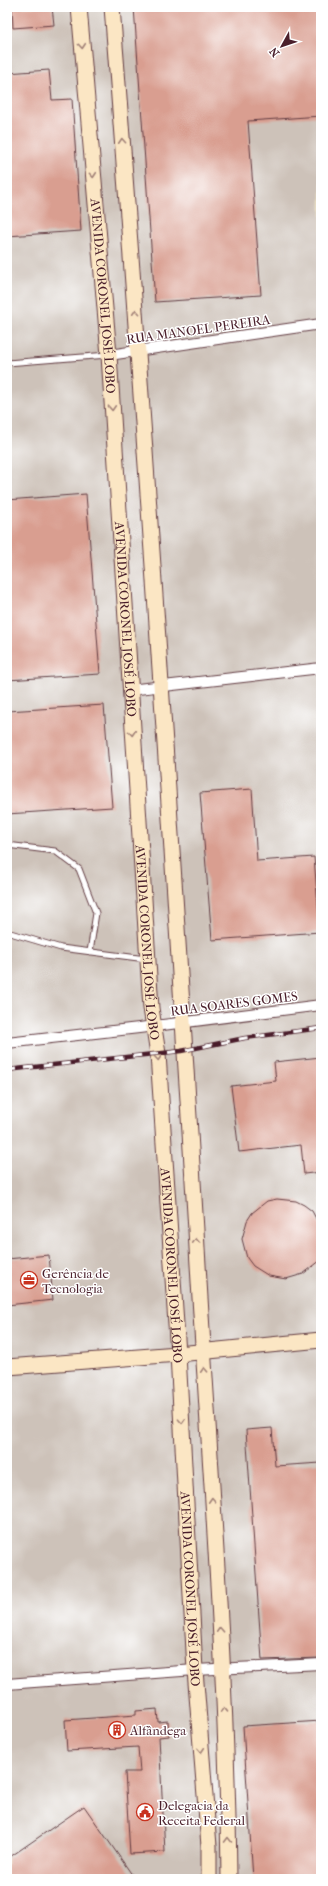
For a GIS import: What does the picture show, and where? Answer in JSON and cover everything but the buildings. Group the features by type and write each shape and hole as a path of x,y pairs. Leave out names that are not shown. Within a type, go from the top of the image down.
{"street":[{"name":"AVENIDA CORONEL JOSÉ LOBO","path":"79,7 109,355 147,959 158,1054 178,1354 195,1670 209,1846 209,1879"},
{"name":"AVENIDA CORONEL JOSÉ LOBO","path":"112,7 139,351 183,1022 222,1669 229,1879"},
{"name":"RUA MANOEL PEREIRA","path":"109,355 321,324"},
{"path":"129,690 321,668"},
{"name":"RUA SOARES GOMES","path":"7,1043 321,1005"},
{"path":"7,1367 203,1352 321,1340"},
{"path":"7,1684 195,1670 321,1664"}],"lane":[{"name":"RUA MANOEL PEREIRA","path":"7,363 109,355"},
{"path":"7,845 55,851 79,869 96,913 90,952"},
{"path":"7,932 61,948 147,959"}],"shaded area":[{"path":"7,7 321,7 321,1879 7,1879"}],"railway":[{"path":"7,1070 181,1051 245,1038 321,1028"}],"place":[{"name":"Gerência de Tecnologia","path":"29,1280"},
{"name":"Alfândega","path":"117,1730"},
{"name":"Delegacia da Receita Federal","path":"145,1812"}]}
